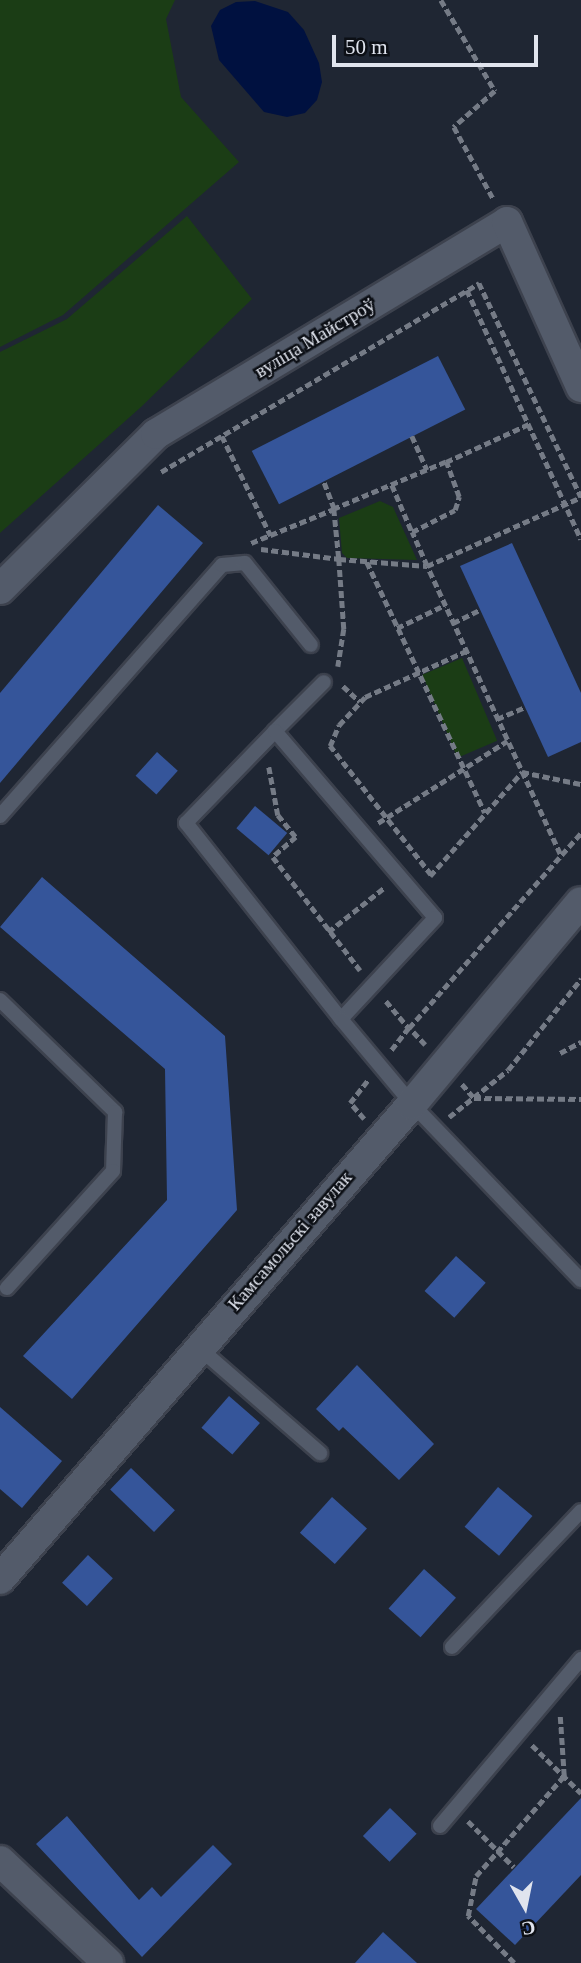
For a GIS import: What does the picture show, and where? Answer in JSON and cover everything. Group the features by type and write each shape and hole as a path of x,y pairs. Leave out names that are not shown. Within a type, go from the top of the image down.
{"street":[{"path":"507,222 581,387"},
{"name":"вуліца Майстроў","path":"0,589 156,434 507,222"},
{"name":"Камсамольскі завулак","path":"0,1579 198,1347 412,1104 581,902"},
{"path":"0,1861 108,1963"}],"lane":[{"path":"0,816 222,565 245,563 311,645"},
{"path":"324,682 186,823 412,1104 581,1280"},
{"path":"275,731 435,918 341,1019"},
{"path":"0,1000 115,1112 113,1171 7,1288"},
{"path":"198,1347 320,1453"},
{"path":"452,1647 581,1511"},
{"path":"440,1826 581,1659"}],"path":[{"path":"441,0 495,91 454,127 507,222"},
{"path":"159,473 479,283 581,497 427,566 366,562 242,546 392,485 529,424"},
{"path":"467,290 581,539"},
{"path":"222,436 271,536"},
{"path":"412,436 427,470"},
{"path":"412,532 455,510 459,497 446,462"},
{"path":"323,480 334,509 344,629 336,680 360,702"},
{"path":"392,485 560,854"},
{"path":"366,562 485,813"},
{"path":"397,628 445,605"},
{"path":"453,623 480,610"},
{"path":"431,875 330,746 339,725 360,702 466,651"},
{"path":"497,719 525,706"},
{"path":"363,834 507,741"},
{"path":"264,742 278,815 296,837 273,857 328,932 409,1028"},
{"path":"522,772 581,784"},
{"path":"414,894 522,772"},
{"path":"328,932 398,876"},
{"path":"560,1052 581,1042"},
{"path":"514,1963 468,1916 476,1876 564,1776 560,1710"},
{"path":"519,1732 581,1793"},
{"path":"455,1808 514,1867"}],"green space":[{"path":"0,0 175,0 166,19 181,97 239,162 63,315 0,347"},
{"path":"187,216 252,299 141,407 0,533 0,352 67,319"},
{"path":"380,501 393,507 417,560 347,558 342,553 339,518"},
{"path":"462,658 497,741 458,758 422,675"}],"shaded area":[{"path":"255,1 288,12 304,30 319,63 322,82 317,100 305,113 287,117 264,112 219,60 211,26 220,10 236,2"}],"building":[{"path":"438,356 465,409 279,504 252,451"},
{"path":"158,505 203,543 0,783 0,693"},
{"path":"512,543 581,693 581,742 548,757 460,566"},
{"path":"157,752 178,771 156,795 136,776"},
{"path":"255,806 287,833 269,855 236,828"},
{"path":"42,877 225,1036 237,1210 72,1399 23,1356 167,1200 165,1069 0,927"},
{"path":"456,1256 486,1283 454,1318 425,1291"},
{"path":"357,1365 434,1444 399,1480 343,1427 339,1431 316,1409"},
{"path":"229,1396 260,1423 232,1455 201,1428"},
{"path":"0,1407 62,1461 22,1508 0,1489"},
{"path":"131,1468 175,1510 154,1532 110,1490"},
{"path":"498,1487 532,1516 499,1556 465,1527"},
{"path":"332,1497 367,1528 335,1564 300,1533"},
{"path":"88,1555 113,1578 87,1606 62,1583"},
{"path":"424,1569 456,1598 420,1637 389,1608"},
{"path":"581,1798 581,1875 515,1945 476,1909"},
{"path":"390,1808 417,1834 390,1862 363,1836"},
{"path":"67,1816 139,1900 152,1887 161,1897 213,1845 232,1864 142,1957 36,1844"},
{"path":"383,1932 417,1963 355,1963"}]}
